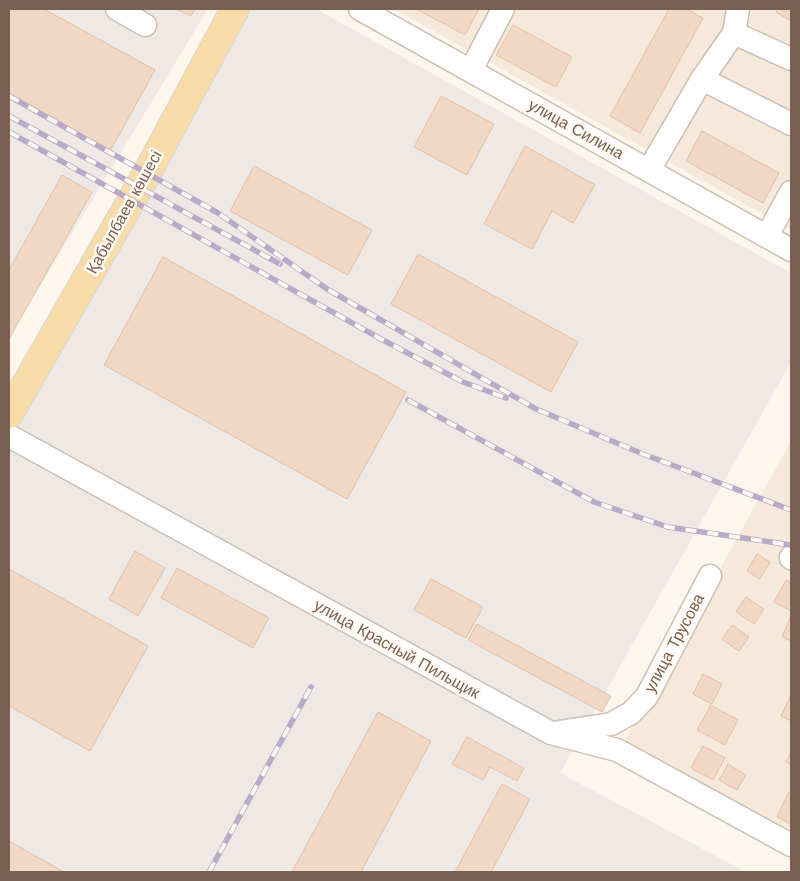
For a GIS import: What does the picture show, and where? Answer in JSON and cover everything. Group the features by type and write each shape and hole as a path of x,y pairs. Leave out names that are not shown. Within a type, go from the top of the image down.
{"main road":[{"name":"Қабылбаев көшесі","path":"9,414 147,173 235,9"}],"street":[{"path":"117,9 145,25"},
{"path":"471,70 503,9"},
{"path":"649,170 702,80 734,32 738,9"},
{"name":"улица Силина","path":"368,11 791,250"},
{"path":"734,32 791,59"},
{"path":"702,80 791,124"},
{"path":"768,236 791,192"},
{"name":"улица Красный Пильщик","path":"9,436 551,733 616,750 791,845"},
{"name":"улица Трусова","path":"551,733 611,724 631,713 647,696 710,576"}],"shaded area":[{"path":"9,9 208,9 9,337"},
{"path":"243,9 316,9 791,273 791,362 560,773 746,872 9,872 9,432"},
{"path":"394,9 791,9 791,230"},
{"path":"791,441 791,830 621,747"}],"building":[{"path":"9,9 44,9 155,70 109,153 9,96"},
{"path":"176,9 195,9 191,16"},
{"path":"416,9 479,9 465,35"},
{"path":"669,9 687,9 703,18 640,133 610,116"},
{"path":"778,9 791,9 791,21 776,12"},
{"path":"513,25 572,57 556,87 496,55"},
{"path":"441,96 494,124 467,175 414,147"},
{"path":"702,131 779,173 763,203 686,161"},
{"path":"525,146 595,185 573,223 552,211 532,249 484,224"},
{"path":"254,166 372,230 348,275 230,211"},
{"path":"62,175 92,192 9,339 9,270"},
{"path":"418,254 578,342 551,392 391,304"},
{"path":"163,257 406,392 347,499 104,365"},
{"path":"135,551 165,568 138,616 109,599"},
{"path":"757,554 770,562 760,579 747,571"},
{"path":"177,568 269,618 253,648 161,598"},
{"path":"9,569 148,646 90,751 9,706"},
{"path":"431,579 483,607 466,638 414,610"},
{"path":"786,580 791,583 791,611 774,602"},
{"path":"746,597 764,609 754,624 736,612"},
{"path":"791,616 791,641 782,637"},
{"path":"477,624 611,696 602,712 468,640"},
{"path":"732,625 749,637 739,651 722,639"},
{"path":"703,674 722,684 712,704 693,694"},
{"path":"791,695 791,721 781,716"},
{"path":"711,705 738,720 725,745 697,730"},
{"path":"378,712 431,741 361,872 292,872"},
{"path":"467,737 524,768 517,781 490,767 483,780 452,764"},
{"path":"703,746 725,758 713,780 691,768"},
{"path":"791,753 791,764 786,762"},
{"path":"728,764 746,775 737,790 719,780"},
{"path":"502,784 530,799 491,872 455,872"},
{"path":"789,792 791,793 791,824 777,817"},
{"path":"9,841 64,872 9,872"}],"railway":[{"path":"9,96 218,213 327,289 536,409 643,454 791,510"},
{"path":"9,116 280,264"},
{"path":"9,132 381,339 463,382 506,398"},
{"path":"408,400 594,502 668,527 791,545"},
{"path":"209,872 311,687"}]}
